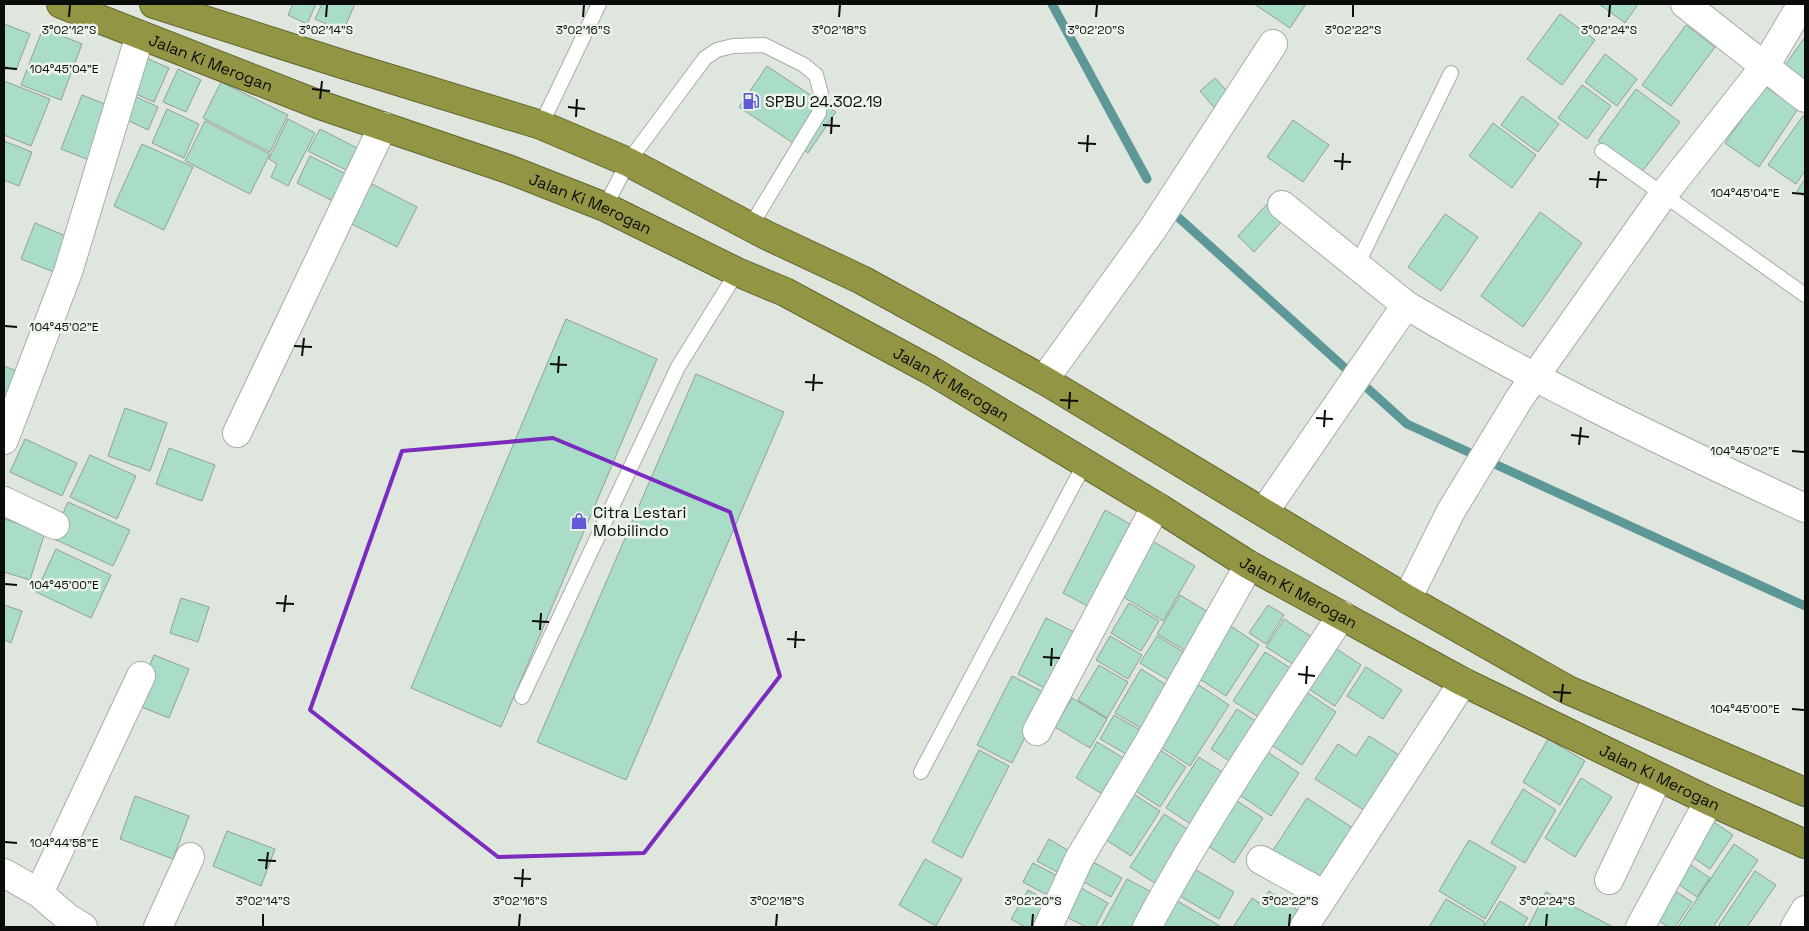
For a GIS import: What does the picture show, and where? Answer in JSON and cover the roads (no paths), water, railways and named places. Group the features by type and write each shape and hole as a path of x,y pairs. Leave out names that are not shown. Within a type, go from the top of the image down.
{"highway":[{"name":"Jalan Ki Merogan","path":"62,4 320,105 508,169 605,207 737,272 785,292 930,370 1156,506 1249,565 1464,682 1658,777 1805,844"},
{"path":"154,4 181,8 541,125 628,162 750,227 862,280 1044,380 1407,599 1568,690 1805,792"}],"street":[{"path":"1685,4 1805,98"},
{"path":"1407,599 1451,511 1519,399 1663,195 1765,66 1796,14"},
{"path":"4,440 68,272 140,35"},
{"path":"1044,380 1152,230 1273,44"},
{"path":"237,434 383,126"},
{"path":"1282,205 1406,305 1477,347 1722,470 1805,508"},
{"path":"1264,512 1406,305"},
{"path":"4,501 55,525"},
{"path":"1037,731 1156,506"},
{"path":"1048,927 1079,859 1149,742 1249,565"},
{"path":"1147,927 1173,878 1256,742 1342,615"},
{"path":"39,893 141,676"},
{"path":"1304,927 1464,682"},
{"path":"1608,880 1658,777"},
{"path":"1640,927 1709,801"},
{"path":"158,927 190,857"},
{"path":"1261,860 1325,895"},
{"path":"4,874 39,893 72,924"},
{"path":"1795,927 1805,910"}],"lane":[{"path":"541,125 600,4"},
{"path":"605,207 628,162 705,58 717,50 733,46 764,45 804,65 816,75 821,94 819,113 750,227"},
{"path":"1357,265 1451,74"},
{"path":"1602,151 1805,295"},
{"path":"522,697 678,367 737,272"},
{"path":"921,772 1085,463"}],"waterway":[{"path":"1052,4 1147,179"},
{"path":"1179,218 1407,424 1805,606"}],"place":[{"name":"SPBU 24.302.19","path":"751,101"},
{"name":"Citra Lestari Mobilindo","path":"579,521"}]}
